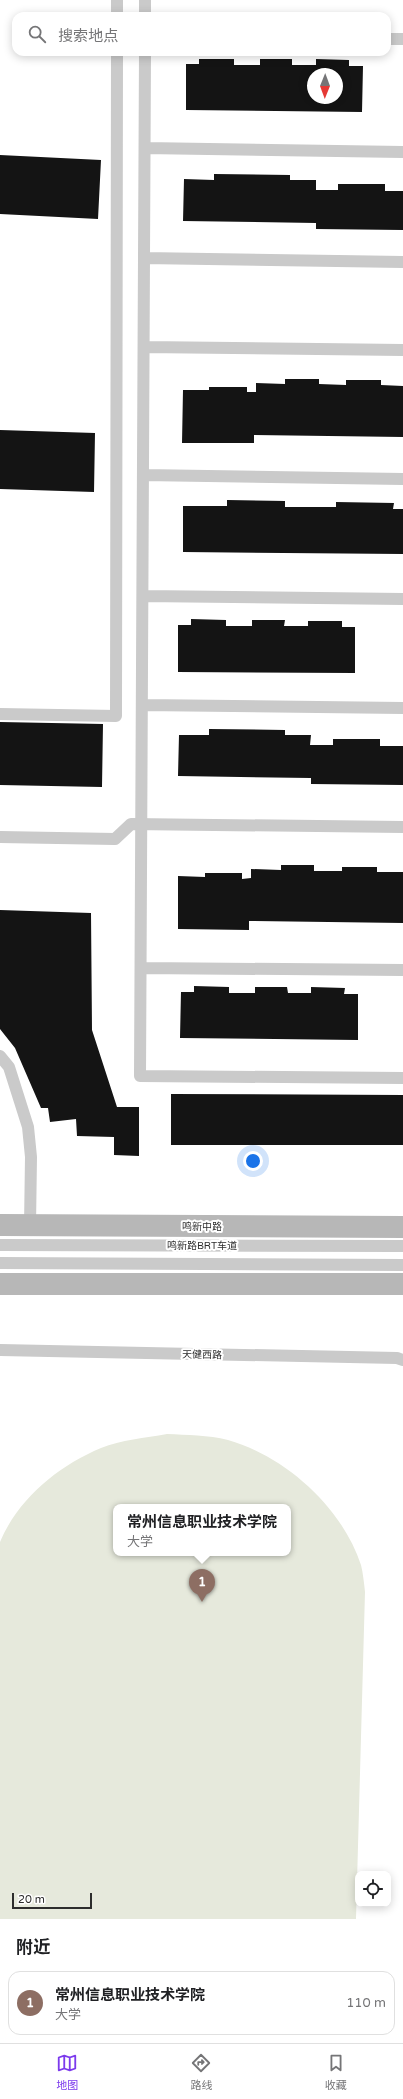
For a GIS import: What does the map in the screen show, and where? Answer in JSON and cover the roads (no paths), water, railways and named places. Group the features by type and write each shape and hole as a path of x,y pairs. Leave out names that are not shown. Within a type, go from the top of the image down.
{"main road":[{"name":"鸣新中路","path":"0,1225 403,1227"},
{"path":"0,1284 403,1284"}],"lane":[{"path":"117,0 117,12"},
{"path":"145,0 145,12"},
{"path":"391,39 403,39"},
{"path":"0,714 116,716 117,56"},
{"path":"145,56 140,1076 403,1078"},
{"path":"145,148 403,152"},
{"path":"144,258 403,262"},
{"path":"144,347 403,350"},
{"path":"143,475 403,479"},
{"path":"143,596 403,599"},
{"path":"142,705 403,708"},
{"path":"0,837 115,839 131,824 403,827"},
{"path":"141,968 403,970"},
{"path":"0,1056 9,1067 28,1127 31,1157 30,1226"},
{"name":"鸣新路BRT车道","path":"0,1245 403,1246"},
{"name":"鸣新路BRT车道","path":"0,1264 403,1265"},
{"name":"天健西路","path":"0,1350 294,1355 397,1358 403,1360"}],"place":[{"name":"常州信息职业技术学院","path":"202,1602"}]}
